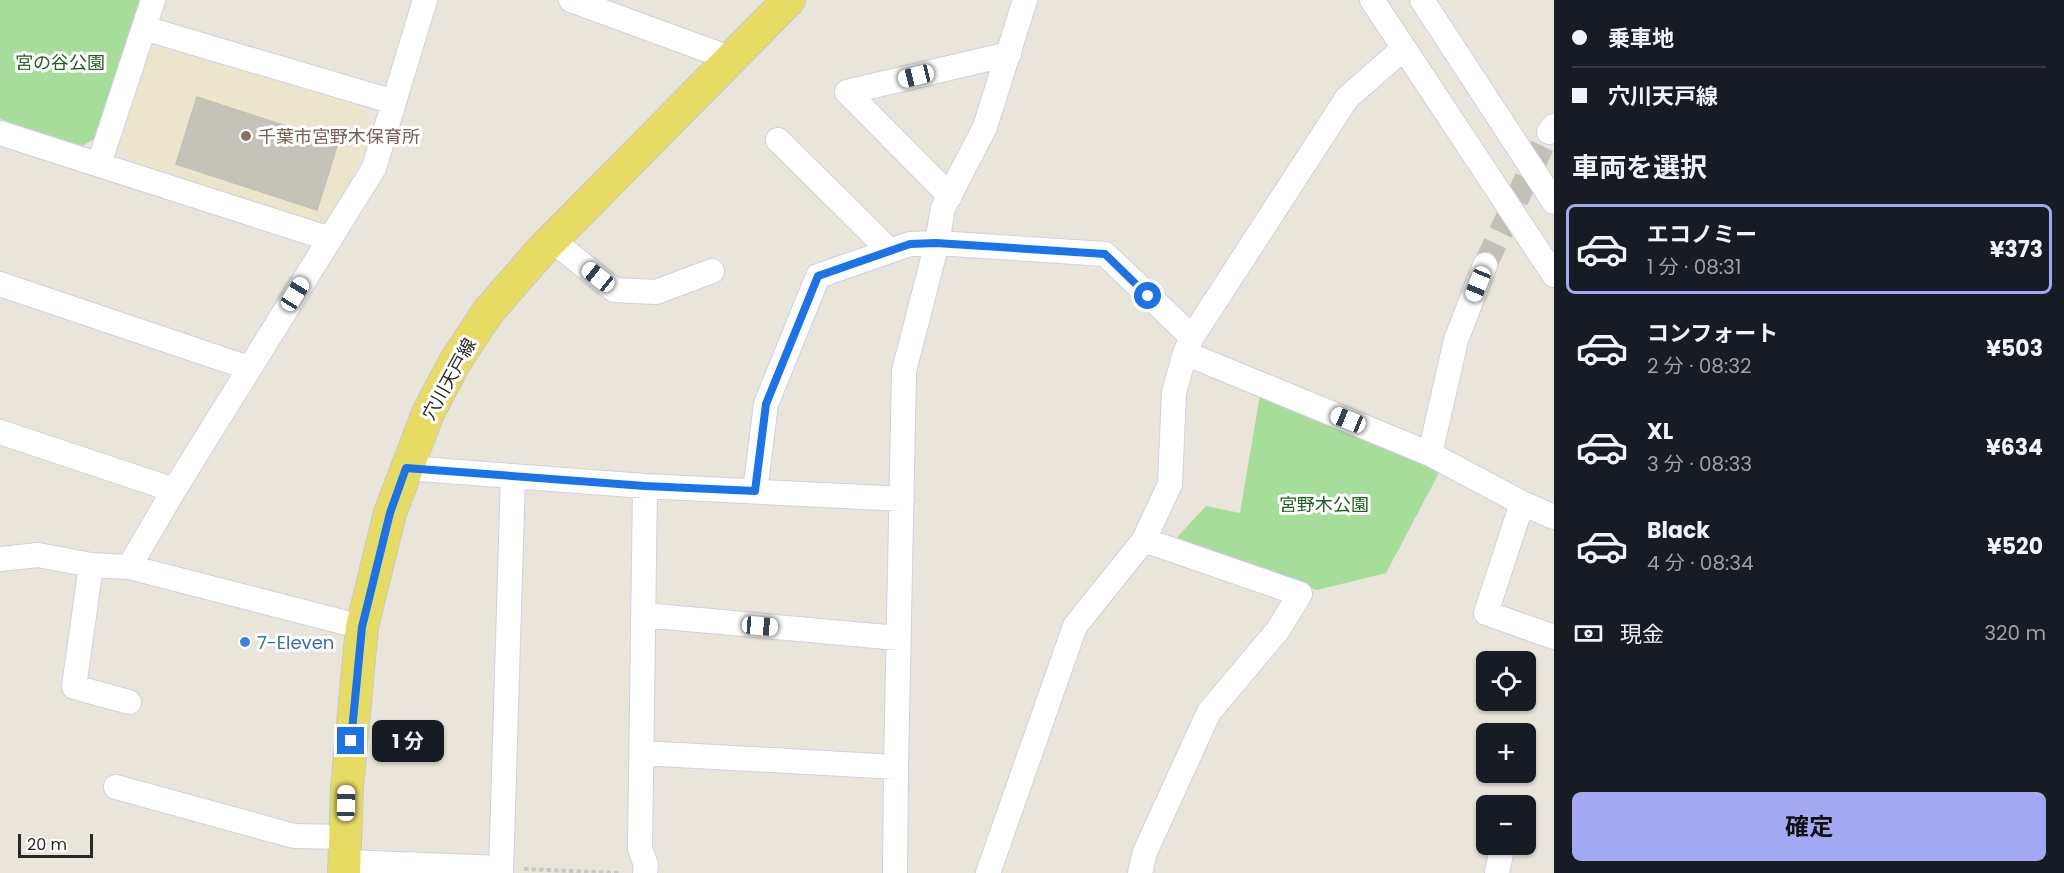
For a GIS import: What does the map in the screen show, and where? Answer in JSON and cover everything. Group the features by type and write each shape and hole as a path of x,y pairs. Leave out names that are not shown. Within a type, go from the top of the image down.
{"main road":[{"name":"穴川天戸線","path":"345,857 347,787 362,627 390,513 428,413 455,362 488,313 552,240 789,0"}],"street":[{"path":"99,164 153,0"},
{"path":"129,567 174,490 374,168 424,0"},
{"path":"571,0 606,6 732,59"},
{"path":"895,873 904,371 943,208 985,127 1025,0"},
{"path":"1372,0 1554,275"},
{"path":"1422,0 1554,201"},
{"path":"144,28 394,102"},
{"path":"988,873 1075,626 1144,540 1170,484 1174,393 1188,345 1347,98 1404,48"},
{"path":"950,196 847,92 1009,54"},
{"path":"0,133 330,239"},
{"path":"778,140 890,251"},
{"path":"552,240 614,290 656,292 712,271"},
{"path":"755,491 766,404 818,276 910,244 936,243 1105,254 1188,345 1430,454 1522,503 1554,517"},
{"path":"1430,454 1456,340 1485,265"},
{"path":"0,284 249,368"},
{"path":"0,432 174,490"},
{"path":"406,468 645,486 902,499"},
{"path":"116,787 294,836 345,857 501,870 513,476"},
{"path":"645,486 640,849 649,870"},
{"path":"1522,503 1486,614 1554,637"},
{"path":"1140,873 1145,852 1209,712 1278,630 1300,594 1144,540"},
{"path":"0,559 38,555 91,565 129,567 362,627"},
{"path":"91,565 74,687 129,702"},
{"path":"644,615 898,638"},
{"path":"643,753 896,767"},
{"path":"1497,873 1501,855"}],"path":[{"path":"501,870 619,873"}],"shaded area":[{"name":"千葉市宮野木保育所","path":"164,38 362,104 372,127 336,215 320,223 128,160 120,144 150,49"}],"green space":[{"name":"宮の谷公園","path":"0,0 144,0 102,134 79,148 0,119"},
{"name":"宮野木公園","path":"1260,395 1349,426 1439,473 1386,573 1317,590 1172,543 1206,506 1240,513"}],"building":[{"path":"197,97 338,143 317,210 176,164"}],"tunnel":[{"path":"1485,265 1549,132"}],"place":[{"name":"千葉市宮野木保育所","path":"246,136"},
{"name":"7-Eleven","path":"245,642"}],"route":[{"path":"351,741 362,627 390,513 406,468 645,486 755,491 766,404 818,276 910,244 936,243 1105,254 1148,296"}]}
